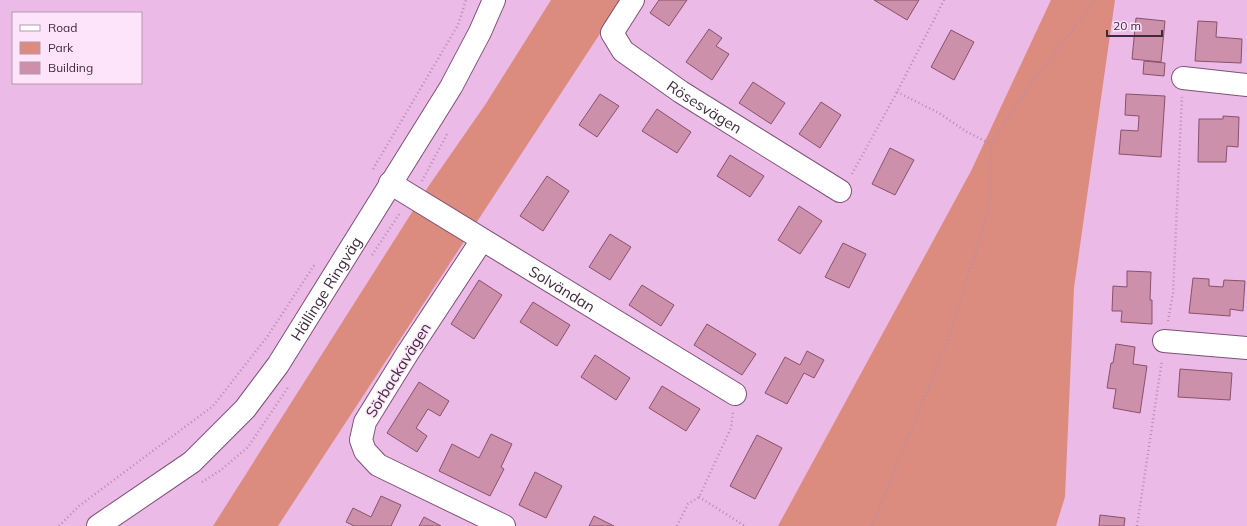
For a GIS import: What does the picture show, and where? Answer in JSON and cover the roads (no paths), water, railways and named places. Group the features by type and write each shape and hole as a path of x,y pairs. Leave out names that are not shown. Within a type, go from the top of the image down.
{"street":[{"name":"Hällinge Ringväg","path":"98,526 192,462 245,409 278,364 451,87 480,32 494,0"},
{"name":"Rösesvägen","path":"633,0 612,33 623,51 682,92 840,191"},
{"path":"1183,78 1247,85"},
{"name":"Solvändan","path":"390,183 735,394"},
{"name":"Sörbackavägen","path":"482,240 407,354 365,422 361,440 365,451 378,465 504,526"},
{"path":"1164,341 1247,348"}]}
